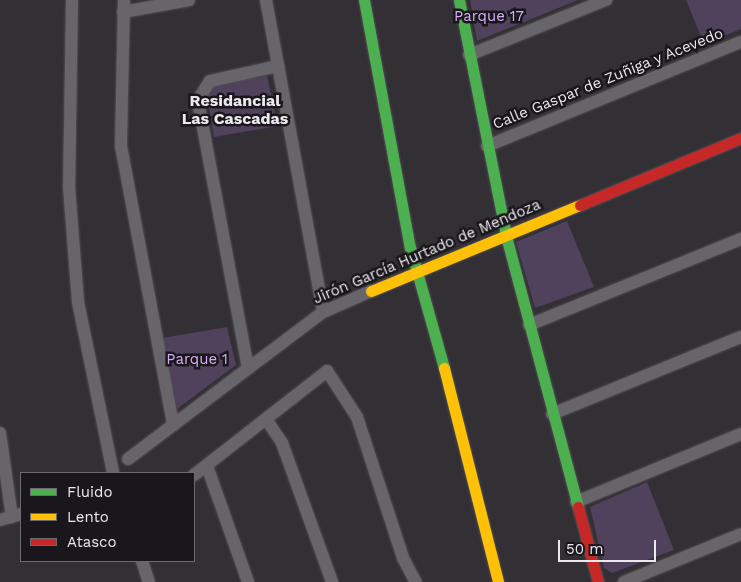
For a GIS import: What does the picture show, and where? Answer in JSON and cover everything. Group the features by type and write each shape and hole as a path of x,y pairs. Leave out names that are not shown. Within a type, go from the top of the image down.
{"street":[{"path":"72,0 69,187 78,302 113,472"},
{"path":"173,425 121,146 124,6 189,0"},
{"path":"266,0 323,312"},
{"path":"364,0 417,272 498,582"},
{"path":"459,0 506,236 598,582"},
{"path":"469,55 602,1"},
{"name":"Calle Gaspar de Zuñiga y Acevedo","path":"488,146 741,42"},
{"path":"248,368 198,100 210,81 278,66"},
{"name":"Jirón García Hurtado de Mendoza","path":"128,459 323,312 741,138"},
{"path":"529,325 741,239"},
{"path":"552,414 741,337"},
{"path":"195,474 266,419 320,373 334,376 357,417 403,558 416,582"},
{"path":"266,419 282,443 332,582"},
{"path":"0,433 11,517"},
{"path":"576,502 741,434"},
{"path":"207,466 248,582"},
{"path":"624,582 741,534"},
{"path":"142,562 149,582"}],"green space":[{"name":"Parque 17","path":"470,0 578,0 477,41"},
{"path":"686,0 741,0 741,29 704,44"},
{"path":"267,76 278,126 214,137 207,96 214,85"},
{"path":"567,221 594,287 535,308 516,242"},
{"name":"Parque 1","path":"227,327 236,365 177,409 163,338"},
{"path":"647,482 674,550 612,573 604,568 590,507"}],"traffic: fast":[{"path":"364,0 410,247 444,368"},
{"path":"459,0 506,236 578,507"}],"traffic: slow":[{"path":"371,291 580,205"},
{"path":"444,368 498,582"}],"traffic: jam":[{"path":"580,205 741,138"},
{"path":"578,507 598,582"}],"district":[{"name":"Residancial Las Cascadas","path":"235,110"}]}
